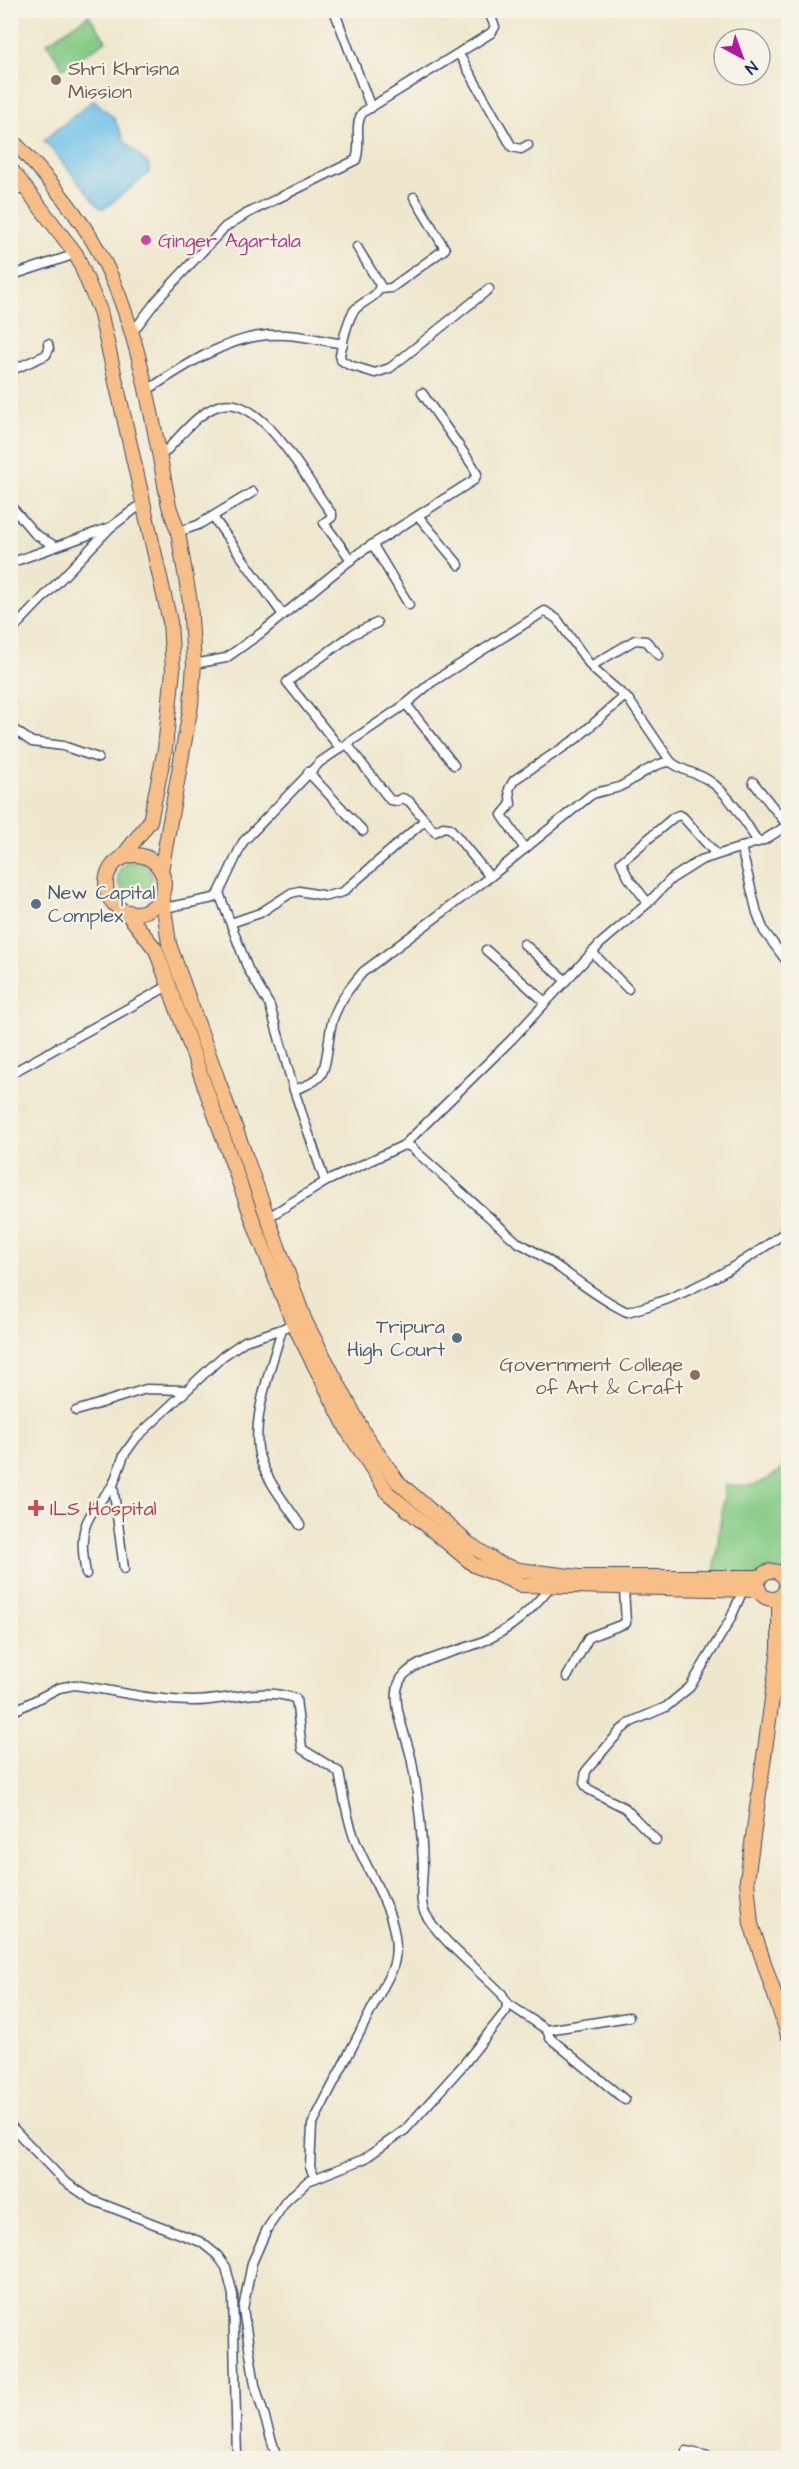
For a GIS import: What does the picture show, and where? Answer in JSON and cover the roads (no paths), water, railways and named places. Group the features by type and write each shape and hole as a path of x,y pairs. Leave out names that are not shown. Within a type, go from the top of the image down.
{"main road":[{"path":"10,138 84,225 111,276 131,334 146,391 178,532 190,602 194,664 191,705 161,872 169,944 305,1321 365,1435 398,1482 469,1544 501,1564 539,1574 759,1584"},
{"path":"10,168 76,254 100,311 170,622 173,670 165,749 150,821 120,860 112,866 106,883 111,901 126,912 156,950 287,1326 349,1433 388,1493 474,1565 522,1585 550,1587 743,1590 759,1584 767,1571 777,1571 787,1580 784,1593 779,1598 778,1648 747,1880 751,1924 789,2035"},
{"path":"120,860 138,855 148,858 161,872"},
{"path":"126,912 144,911 152,907 162,893"},
{"path":"759,1584 765,1597 779,1598"}],"street":[{"path":"334,10 371,108"},
{"path":"131,334 157,300 225,227 246,214 348,167 356,160 361,140 358,118 491,33 495,27 488,10"},
{"path":"459,54 512,147 521,149 528,145"},
{"path":"10,193 26,187"},
{"path":"414,198 445,249 391,288 380,289 354,311 340,355 344,363 375,373 390,368 489,289"},
{"path":"357,247 380,285 380,289"},
{"path":"10,276 76,254"},
{"path":"146,391 192,363 248,338 269,334 343,344"},
{"path":"10,371 46,355 49,350 48,344"},
{"path":"194,664 226,658 351,560 474,480 477,474 422,393"},
{"path":"160,457 188,428 216,406 229,402 244,406 255,413 290,454 332,514 332,517 324,523 351,560"},
{"path":"178,532 213,517 253,492"},
{"path":"10,632 111,527 143,503"},
{"path":"10,505 35,534 55,546"},
{"path":"213,517 283,615"},
{"path":"419,517 459,565"},
{"path":"10,563 111,527"},
{"path":"373,545 409,605"},
{"path":"164,908 214,898 219,893 243,842 308,772 406,704 432,682 545,611 557,619 591,666 625,696 671,762 688,774 710,781 726,796 758,842"},
{"path":"377,623 353,634 287,682 390,800 396,801 402,798 409,801 435,832 444,827 450,828 490,877"},
{"path":"591,666 635,640 646,641 659,655"},
{"path":"525,849 502,815 512,804 511,785 538,762 576,739 625,696"},
{"path":"10,702 11,727 32,742 71,748 98,758"},
{"path":"406,704 454,765"},
{"path":"294,1090 320,1077 324,1069 326,1044 333,1018 349,988 363,972 490,877 591,795 603,789 616,788 661,764 671,762"},
{"path":"308,772 363,831"},
{"path":"267,1218 325,1182 404,1145 511,1041 544,1001 592,951 648,903 671,879 716,854 758,842 787,829 753,782"},
{"path":"648,903 628,877 621,862 674,817 679,815 683,818 716,854"},
{"path":"231,923 260,913 299,891 327,896 343,892 424,821"},
{"path":"741,847 757,914 764,932 789,963"},
{"path":"219,893 248,969 270,1006 294,1090 325,1182"},
{"path":"524,944 565,980"},
{"path":"486,950 544,1001"},
{"path":"592,951 628,989"},
{"path":"10,1074 168,986"},
{"path":"404,1145 411,1147 517,1242 535,1250 602,1300 627,1312 674,1296 752,1256 789,1230"},
{"path":"86,1574 81,1541 82,1530 112,1485 124,1455 136,1438 223,1356 245,1341 287,1326"},
{"path":"287,1326 263,1401 258,1444 260,1459 266,1473 300,1525"},
{"path":"76,1411 146,1389 185,1390"},
{"path":"112,1485 124,1569"},
{"path":"550,1587 515,1624 487,1640 415,1666 404,1675 397,1686 397,1700 414,1772 422,1854 422,1905 436,1928 493,1985 507,2003 547,2030 550,2037 625,2100"},
{"path":"567,1677 589,1637 626,1623 624,1588"},
{"path":"656,1840 625,1808 588,1789 584,1783 586,1771 621,1730 631,1722 666,1707 690,1687 730,1620 743,1590"},
{"path":"10,1713 59,1688 74,1685 194,1701 265,1694 288,1695 296,1699 302,1749 339,1772 354,1838 386,1907 397,1948 392,1970 312,2125 310,2167 315,2178"},
{"path":"277,2458 255,2385 243,2309 252,2263 267,2229 286,2201 315,2178 364,2159 405,2130 502,2019 507,2003"},
{"path":"547,2030 629,2017"},
{"path":"10,2125 76,2191 92,2200 201,2242 217,2254 225,2267 233,2295 237,2458"},
{"path":"686,2451 717,2458"}],"water":[{"path":"94,100 114,118 125,142 149,165 149,173 105,208 100,208 44,140"}],"place":[{"name":"Shri Khrisna Mission","path":"56,80"},
{"name":"Ginger Agartala","path":"146,240"},
{"name":"New Capital Complex","path":"36,904"},
{"name":"Tripura High Court","path":"457,1338"},
{"name":"Government College of Art & Craft","path":"695,1375"},
{"name":"ILS Hospital","path":"36,1508"}]}
